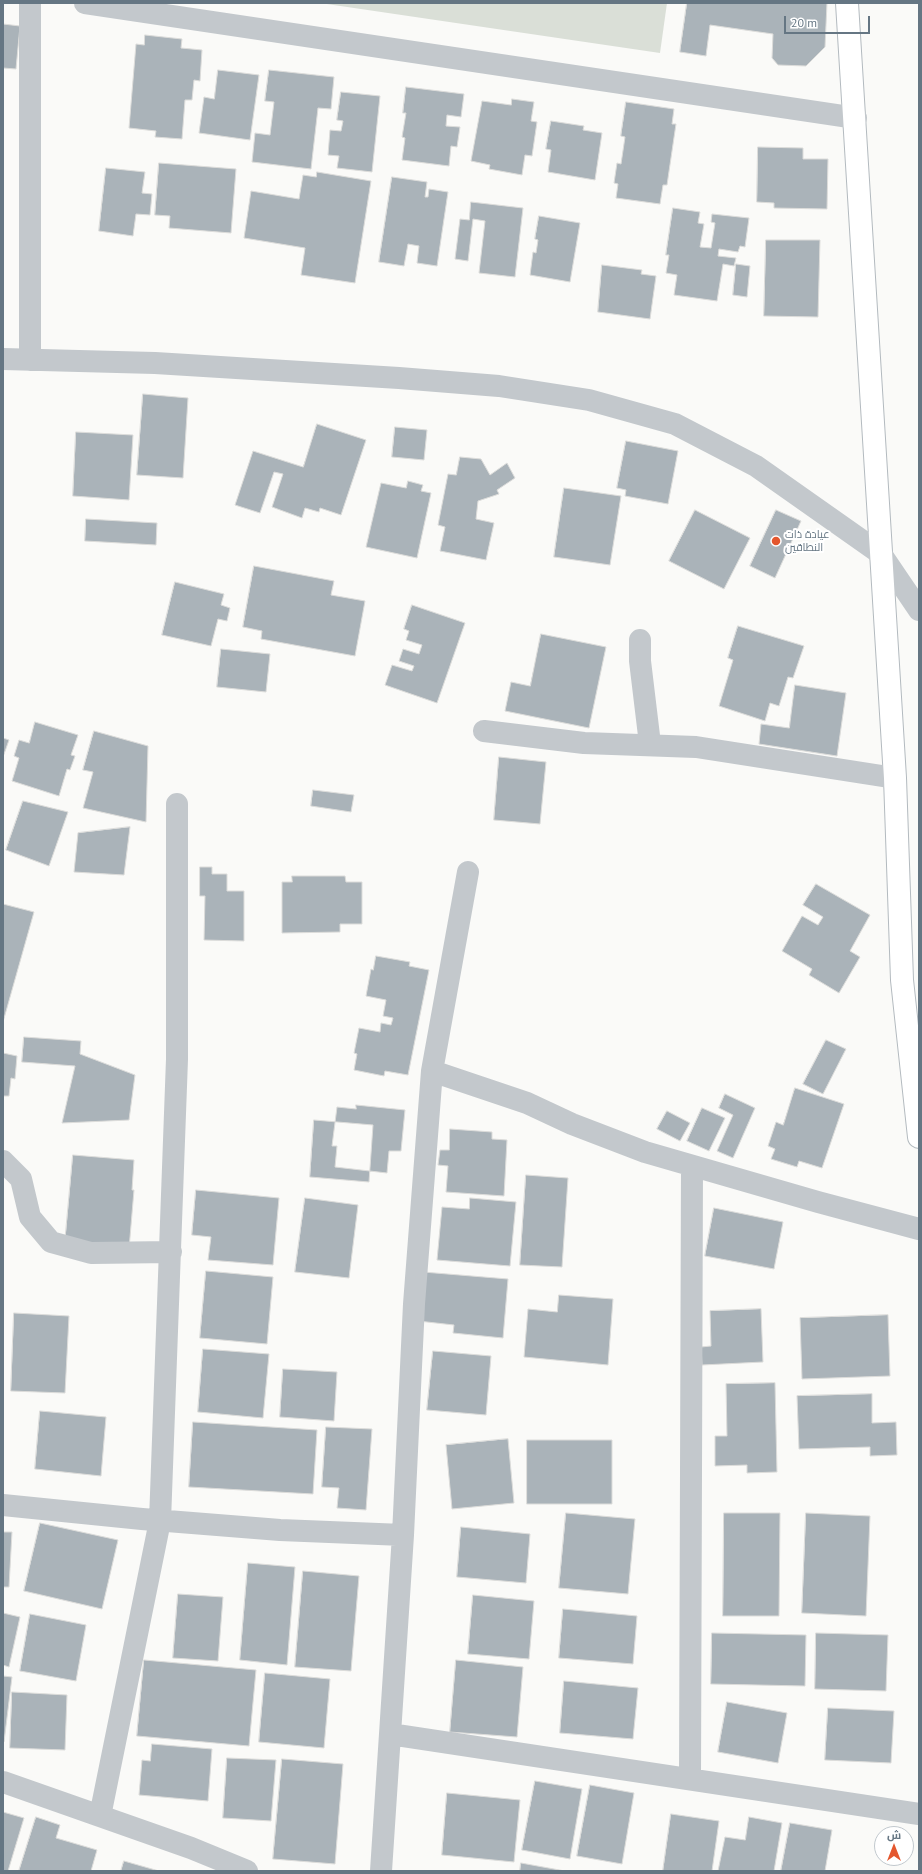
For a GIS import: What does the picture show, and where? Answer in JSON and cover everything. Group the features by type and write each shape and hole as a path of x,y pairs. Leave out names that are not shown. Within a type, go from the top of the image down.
{"main road":[{"path":"847,3 856,118 895,778 902,980 917,1097 919,1137"}],"street":[{"path":"30,3 30,360"},
{"path":"85,3 856,118"},
{"path":"3,359 155,363 399,378 498,386 589,400 675,424 756,466 881,554 919,610"},
{"path":"640,640 640,661 650,744"},
{"path":"484,731 584,743 650,744 696,747 895,778"},
{"path":"100,1816 160,1521 177,1059 177,804"},
{"path":"380,1871 403,1535 414,1304 432,1071 468,872"},
{"path":"432,1071 527,1103 572,1124 645,1152 919,1229"},
{"path":"3,1161 21,1179 30,1217 50,1242 90,1253 170,1252"},
{"path":"690,1778 692,1166"},
{"path":"3,1505 160,1521 280,1530 403,1535"},
{"path":"390,1734 690,1778 919,1814"},
{"path":"3,1782 191,1848 247,1871"}],"shaded area":[{"path":"320,3 667,3 660,53"}],"building":[{"path":"687,3 827,3 825,47 806,66 778,65 772,58 773,34 710,25 706,56 680,52"},
{"path":"3,24 20,26 16,69 3,68"},
{"path":"145,35 182,39 181,48 202,50 200,81 194,80 192,100 185,100 182,139 155,137 156,131 129,128 136,44 144,45"},
{"path":"218,70 259,75 250,140 199,133 204,97 214,99"},
{"path":"269,70 334,77 331,109 318,108 311,169 252,162 255,133 270,135 274,102 265,101"},
{"path":"406,87 464,94 461,117 447,115 446,126 460,127 457,147 451,146 449,166 402,160 405,138 402,137 406,113 403,113"},
{"path":"341,92 380,96 372,172 337,168 339,156 328,155 330,130 341,131 343,121 337,120"},
{"path":"512,99 534,102 531,121 537,122 532,156 525,155 522,175 489,169 490,165 471,161 482,101 511,105"},
{"path":"626,102 674,109 672,124 676,124 667,185 663,185 660,204 616,198 618,184 614,183 617,163 621,164 625,137 621,136"},
{"path":"551,121 584,126 583,130 602,133 595,180 548,172 551,150 546,149"},
{"path":"758,147 803,148 803,159 828,159 827,209 774,208 774,203 757,202"},
{"path":"159,163 236,169 231,233 169,228 170,216 155,215"},
{"path":"106,168 145,172 142,193 152,194 150,215 136,214 133,236 99,231"},
{"path":"317,172 371,181 355,283 301,275 305,248 244,238 251,191 299,199 303,175 316,177"},
{"path":"392,177 427,182 425,197 428,197 429,189 448,192 437,266 417,263 419,246 408,244 404,266 379,262"},
{"path":"471,202 523,208 515,277 479,273 485,221 473,219 468,261 455,259 460,219 469,220"},
{"path":"673,208 700,212 698,223 704,224 700,247 711,248 715,223 711,222 712,214 749,218 745,247 740,246 738,252 719,249 718,256 736,258 734,266 723,264 717,301 674,295 677,275 666,273 669,255 666,255"},
{"path":"539,216 580,223 570,282 530,275 533,252 536,253 538,240 535,239"},
{"path":"766,240 820,240 818,317 764,316"},
{"path":"736,264 750,266 747,297 733,295"},
{"path":"602,265 642,270 641,274 656,276 650,319 598,312"},
{"path":"143,394 188,398 183,478 137,475"},
{"path":"317,424 366,440 341,515 320,508 319,512 305,508 302,518 272,507 283,474 274,472 260,513 235,505 253,451 303,467"},
{"path":"395,427 427,430 424,460 392,457"},
{"path":"76,432 133,435 129,500 73,496"},
{"path":"626,441 678,451 668,504 625,496 626,490 617,488"},
{"path":"460,457 481,459 490,475 507,463 515,478 497,490 499,494 478,501 476,519 494,523 486,560 440,551 445,527 438,525 448,474 456,475"},
{"path":"408,481 423,485 421,491 431,493 417,558 366,547 381,483 406,488"},
{"path":"564,488 621,496 610,565 554,557"},
{"path":"695,510 750,538 724,589 669,561"},
{"path":"776,510 801,521 775,578 750,566"},
{"path":"86,519 157,523 156,545 85,541"},
{"path":"254,566 334,581 331,595 365,601 355,656 261,639 262,631 243,627"},
{"path":"175,582 224,594 221,605 230,608 227,621 218,619 211,646 162,635"},
{"path":"412,605 465,623 437,703 385,685 392,665 412,671 414,666 399,661 403,649 419,654 422,645 406,640 409,631 404,629"},
{"path":"738,626 804,646 793,678 788,677 779,706 770,703 765,721 719,706 733,660 728,658"},
{"path":"541,634 606,647 589,728 505,711 511,682 530,686"},
{"path":"221,649 270,654 266,692 217,687"},
{"path":"795,685 846,693 837,756 759,744 761,724 789,728"},
{"path":"35,722 78,735 71,755 75,756 70,770 67,769 59,796 12,781 19,758 14,756 19,740 29,743"},
{"path":"94,731 148,746 146,822 83,808 93,772 83,770"},
{"path":"3,738 9,740 3,757"},
{"path":"499,757 546,762 540,824 494,820"},
{"path":"313,790 354,795 351,812 311,806"},
{"path":"23,801 68,812 49,866 6,850"},
{"path":"130,827 124,875 74,872 78,833"},
{"path":"200,867 212,867 212,874 227,874 227,891 244,891 244,941 204,940 205,896 200,896"},
{"path":"292,876 345,876 346,882 362,882 362,924 340,924 340,932 282,933 282,882 292,882"},
{"path":"816,884 870,915 850,951 860,957 839,993 809,975 812,969 782,951 802,916 818,925 823,917 803,905"},
{"path":"3,904 34,912 3,1022"},
{"path":"376,956 410,962 409,966 429,970 408,1075 385,1071 384,1076 354,1070 357,1054 354,1053 359,1028 380,1032 381,1023 391,1025 393,1018 383,1016 386,1000 366,996 371,969 373,970"},
{"path":"24,1037 81,1041 80,1054 135,1075 129,1120 62,1123 75,1066 22,1062"},
{"path":"826,1040 846,1049 823,1094 803,1084"},
{"path":"3,1053 17,1056 15,1079 11,1078 9,1096 3,1096"},
{"path":"795,1088 844,1104 822,1168 799,1161 797,1167 771,1159 775,1149 768,1146 776,1122 783,1125"},
{"path":"725,1094 755,1108 733,1158 717,1151 733,1115 719,1108"},
{"path":"356,1105 405,1110 401,1151 389,1151 387,1173 335,1167 337,1146 332,1146 337,1107 356,1109"},
{"path":"702,1108 725,1118 709,1151 687,1141"},
{"path":"667,1111 690,1123 680,1141 657,1129"},
{"path":"314,1120 373,1125 369,1182 310,1177"},
{"path":"450,1129 492,1132 492,1139 507,1140 504,1196 446,1192 448,1166 438,1165 440,1150 449,1150"},
{"path":"73,1155 134,1160 132,1190 134,1190 129,1249 65,1243"},
{"path":"526,1175 568,1178 562,1267 520,1265"},
{"path":"196,1190 279,1198 273,1265 208,1260 211,1237 192,1235"},
{"path":"305,1198 358,1205 349,1278 295,1272"},
{"path":"470,1198 516,1202 510,1266 437,1260 442,1207 469,1209"},
{"path":"714,1208 783,1222 774,1269 705,1256"},
{"path":"206,1271 273,1277 267,1344 200,1338"},
{"path":"423,1272 508,1279 503,1338 453,1333 454,1325 418,1321"},
{"path":"559,1295 613,1299 608,1365 524,1357 528,1309 557,1312"},
{"path":"761,1309 763,1362 702,1365 701,1347 711,1346 710,1311"},
{"path":"14,1313 69,1316 65,1393 11,1391"},
{"path":"888,1315 890,1376 802,1379 800,1318"},
{"path":"203,1349 269,1354 263,1418 198,1412"},
{"path":"433,1351 491,1356 486,1415 427,1410"},
{"path":"283,1369 337,1372 334,1421 280,1417"},
{"path":"775,1383 777,1472 747,1473 747,1465 715,1466 715,1436 727,1436 726,1384"},
{"path":"872,1394 872,1423 896,1422 897,1455 870,1456 870,1447 799,1449 797,1396"},
{"path":"40,1411 106,1417 101,1476 35,1469"},
{"path":"193,1422 317,1430 313,1494 189,1487"},
{"path":"326,1427 372,1429 366,1510 337,1508 339,1488 322,1487"},
{"path":"508,1439 514,1503 452,1509 446,1445"},
{"path":"527,1440 612,1440 612,1504 527,1504"},
{"path":"566,1513 635,1519 628,1594 559,1588"},
{"path":"724,1513 780,1513 779,1616 723,1616"},
{"path":"806,1513 870,1516 866,1616 802,1613"},
{"path":"40,1523 118,1540 102,1609 24,1591"},
{"path":"461,1527 530,1534 526,1583 457,1577"},
{"path":"3,1532 12,1532 9,1587 3,1587"},
{"path":"248,1563 295,1567 287,1665 240,1660"},
{"path":"303,1571 359,1576 351,1671 295,1667"},
{"path":"178,1594 223,1597 218,1661 173,1658"},
{"path":"473,1595 534,1601 529,1659 468,1654"},
{"path":"563,1609 637,1616 633,1664 559,1658"},
{"path":"3,1613 20,1617 9,1667 3,1665"},
{"path":"30,1614 86,1625 76,1681 20,1671"},
{"path":"712,1633 806,1635 805,1686 711,1684"},
{"path":"816,1633 888,1635 886,1691 815,1689"},
{"path":"144,1660 256,1670 249,1746 137,1736"},
{"path":"456,1660 523,1667 517,1737 450,1732"},
{"path":"265,1673 330,1679 324,1748 259,1742"},
{"path":"3,1676 12,1677 4,1742 3,1742"},
{"path":"564,1681 638,1688 633,1739 560,1733"},
{"path":"12,1692 67,1695 65,1750 10,1748"},
{"path":"727,1702 787,1713 778,1763 718,1752"},
{"path":"828,1708 894,1711 891,1763 825,1760"},
{"path":"152,1744 212,1749 208,1801 139,1795 142,1760 150,1761"},
{"path":"227,1758 276,1760 271,1821 223,1818"},
{"path":"282,1759 343,1764 335,1864 273,1859"},
{"path":"535,1781 582,1789 570,1859 522,1850"},
{"path":"590,1785 634,1793 622,1864 577,1856"},
{"path":"447,1793 520,1800 514,1862 442,1855"},
{"path":"3,1812 24,1818 8,1871 3,1871"},
{"path":"671,1814 719,1821 712,1871 663,1871"},
{"path":"36,1817 60,1825 56,1838 97,1850 91,1871 19,1871"},
{"path":"749,1817 782,1823 774,1871 718,1871 725,1837 745,1840"},
{"path":"790,1823 832,1830 825,1871 781,1871"},
{"path":"124,1861 159,1871 121,1871"},
{"path":"521,1863 565,1871 520,1871"}],"place":[{"name":"عيادة ذات النطاقين","path":"776,541"}]}
